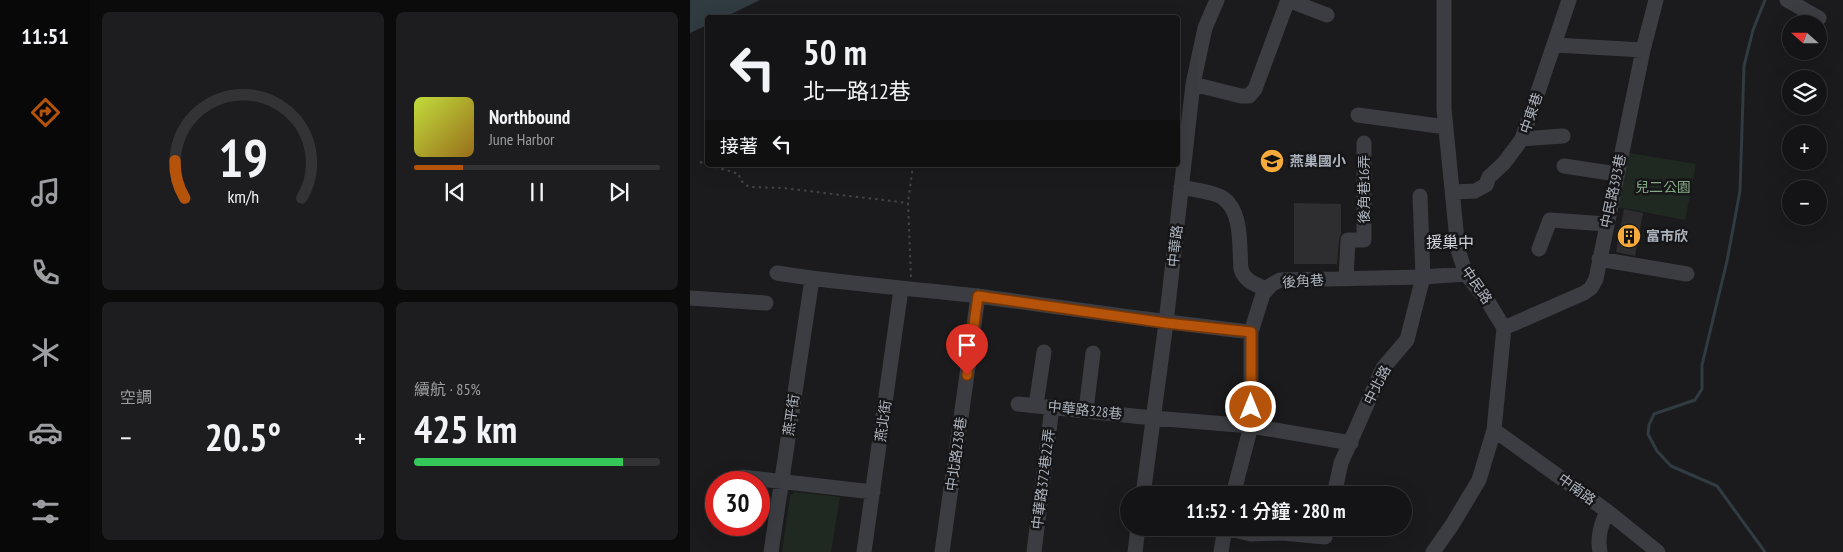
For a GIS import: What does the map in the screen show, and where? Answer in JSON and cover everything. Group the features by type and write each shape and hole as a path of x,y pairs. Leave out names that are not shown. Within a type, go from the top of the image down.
{"street":[{"name":"中華路","path":"1144,486 1166,323 1193,84 1205,28 1217,0"},
{"path":"1193,84 1241,96 1249,96 1255,89 1288,0 1327,15"},
{"name":"中民路","path":"1444,0 1446,127 1458,250 1466,274 1487,300 1504,328"},
{"name":"中東巷","path":"1453,192 1475,191 1486,185 1489,177 1504,163 1522,140 1569,0"},
{"name":"中民路393巷","path":"1504,328 1591,288 1596,279 1643,50 1656,0"},
{"path":"1787,0 1814,15"},
{"path":"1555,45 1643,50"},
{"path":"1358,115 1446,127"},
{"path":"1522,140 1564,136"},
{"name":"後角巷16弄","path":"1346,278 1348,240 1364,240 1364,142"},
{"path":"1564,166 1617,174"},
{"name":"後角巷","path":"1181,187 1223,197 1237,219 1242,275 1248,281 1266,289 1280,280 1423,277 1466,274"},
{"name":"中北路","path":"1336,486 1341,463 1382,368 1407,340 1423,277 1420,196"},
{"path":"1539,249 1550,220 1606,224"},
{"path":"1600,259 1687,274"},
{"path":"777,274 906,290 978,296 1166,323 1251,332"},
{"name":"燕平街","path":"771,552 812,279"},
{"path":"1235,486 1251,426 1251,332 1266,289"},
{"name":"燕北街","path":"864,552 906,290"},
{"name":"中北路238巷","path":"942,552 978,296"},
{"path":"690,298 766,302"},
{"path":"1433,552 1479,480 1494,430 1504,328"},
{"path":"1036,405 1044,352"},
{"path":"1086,410 1093,352"},
{"name":"中華路328巷","path":"1018,404 1251,426 1350,443"},
{"name":"中華路372巷22弄","path":"1034,552 1052,407"},
{"name":"中南路","path":"1494,430 1607,511 1658,552"},
{"path":"770,481 873,492"},
{"path":"1600,552 1598,544 1600,530 1607,511"},
{"path":"1135,552 1137,536"},
{"path":"1221,552 1224,536"},
{"path":"1304,536 1325,539"}],"path":[{"path":"700,162 705,164"},
{"path":"715,167 739,174 740,180 749,187 783,188 908,203"},
{"path":"906,290 908,203 913,167"}],"green space":[{"name":"兒二公園","path":"1629,153 1696,164 1685,220 1618,207"},
{"path":"795,492 840,497 831,552 782,552 790,496"}],"shaded area":[{"path":"690,0 760,0 729,15 705,15 705,26 690,33"}],"building":[{"path":"1294,203 1341,204 1341,234 1337,264 1294,264"},
{"name":"富市欣","path":"1624,209 1643,213 1635,256 1616,252"}],"waterway":[{"path":"1765,0 1753,30 1744,66 1740,191 1727,261 1702,365 1702,389 1695,400 1654,414 1649,425 1648,434 1657,451 1671,466 1717,486 1765,552"}],"place":[{"name":"燕巢國小","path":"1272,161"},
{"name":"富市欣","path":"1629,236"}],"district":[{"name":"援巢中","path":"1450,242"}],"route":[{"path":"967,375 978,296 1166,323 1251,332 1251,407"}]}
